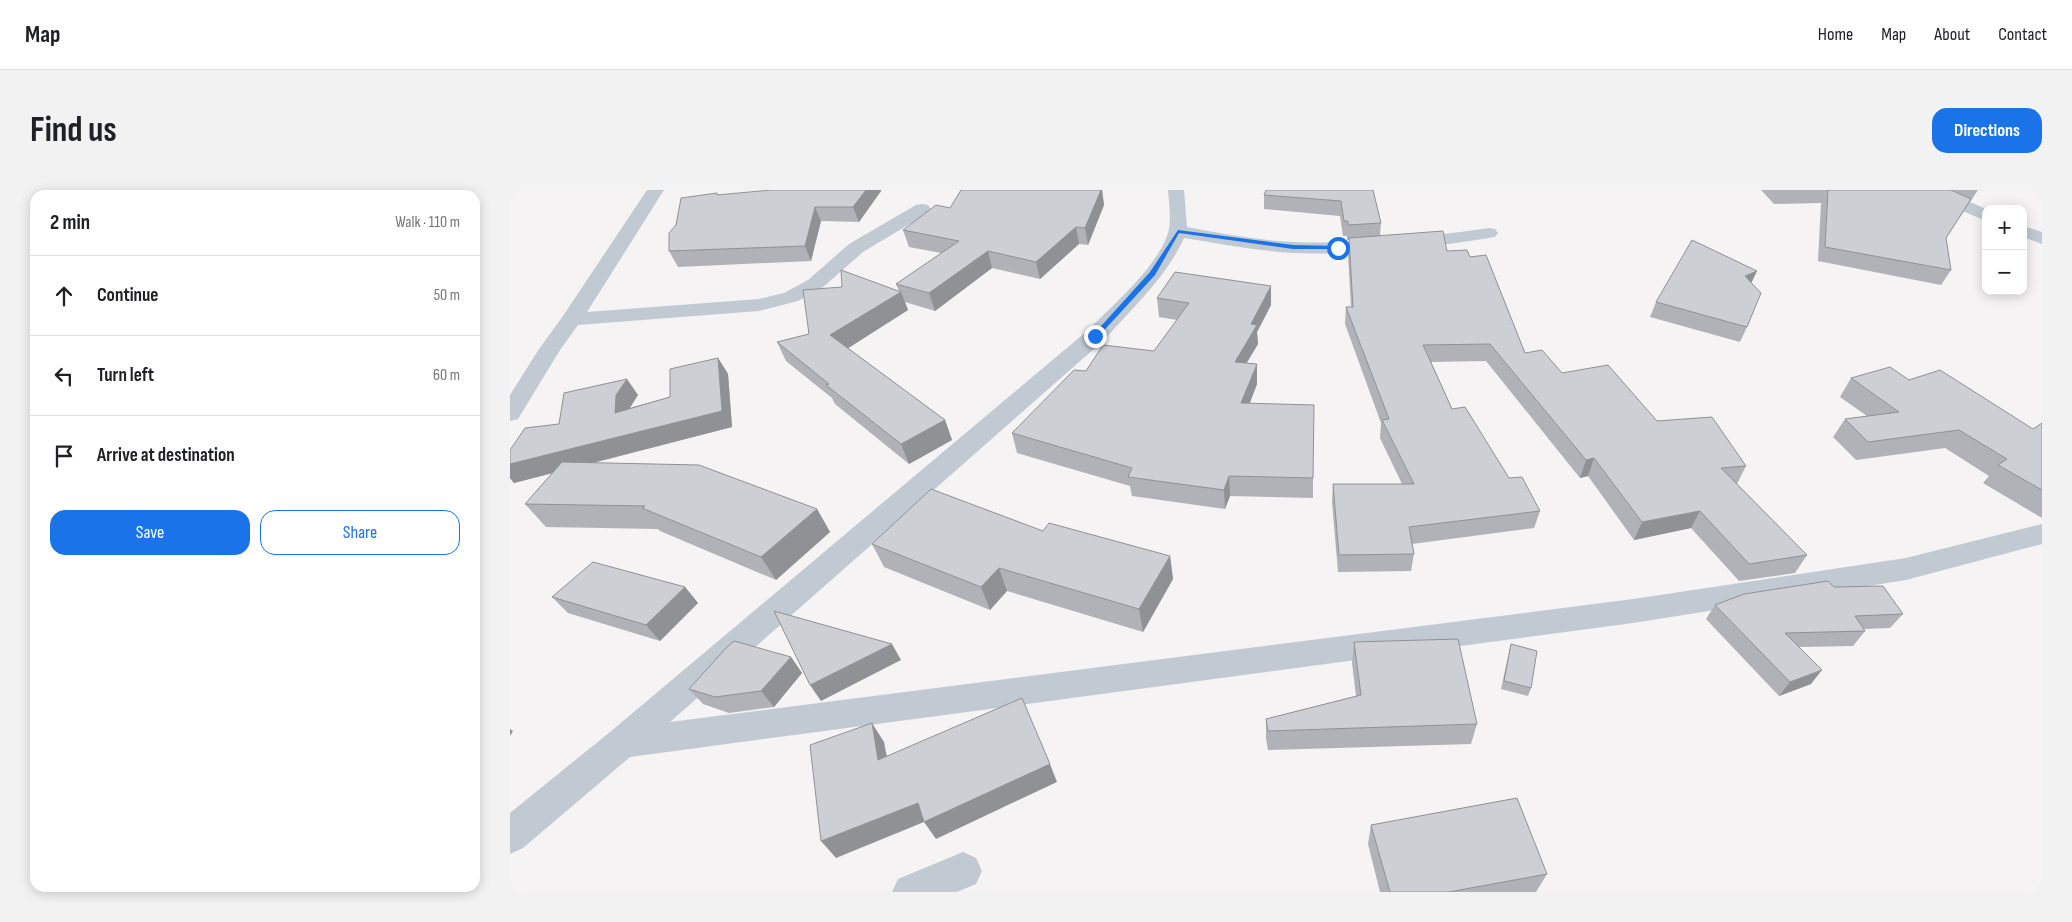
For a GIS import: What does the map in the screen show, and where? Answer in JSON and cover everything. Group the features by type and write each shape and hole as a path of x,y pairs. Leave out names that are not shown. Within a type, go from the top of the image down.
{"street":[{"path":"510,414 550,349 572,319 656,190"},
{"path":"510,836 622,743 1095,336 1153,273 1178,231 1176,190"},
{"path":"1929,190 1982,214"},
{"path":"572,319 759,305 791,297 814,284 856,248 922,209"},
{"path":"1178,231 1293,247 1338,248 1421,243 1489,233"},
{"path":"2027,232 2042,238"},
{"path":"622,743 1633,611 1906,569 2038,539"},
{"path":"911,892 962,872"}],"building":[{"path":"771,190 866,190 853,207 815,207 805,246 669,251 669,233 676,225 681,198 717,193 717,195"},
{"path":"961,190 1101,190 1085,228 1076,227 1036,262 988,251 929,293 896,284 959,241 903,230 936,205 950,208"},
{"path":"1266,190 1373,190 1381,223 1348,225 1348,221 1344,221 1341,201 1264,195"},
{"path":"1828,190 1951,190 1971,199 1946,238 1951,270 1825,247"},
{"path":"1443,231 1447,251 1467,250 1470,257 1486,255 1525,353 1542,350 1562,373 1608,365 1657,421 1712,417 1746,466 1721,468 1807,555 1749,564 1700,511 1642,522 1594,458 1586,460 1490,344 1423,345 1452,409 1465,407 1509,478 1522,477 1540,511 1409,527 1414,554 1339,555 1333,484 1414,484 1382,420 1389,419 1346,307 1353,307 1349,238"},
{"path":"1692,240 1757,271 1745,276 1761,293 1747,327 1656,302"},
{"path":"841,270 901,292 830,335 945,420 901,444 826,385 829,384 777,342 809,334 803,290 842,287"},
{"path":"1175,272 1271,286 1251,324 1257,325 1235,362 1257,364 1241,403 1314,405 1313,478 1229,476 1224,490 1128,477 1132,468 1012,433 1074,370 1086,371 1103,345 1154,351 1189,303 1157,298"},
{"path":"718,358 722,411 510,464 510,450 525,428 559,424 564,393 627,379 616,395 615,413 670,397 670,369"},
{"path":"1890,367 1909,380 1940,370 2033,429 2042,423 2042,490 1998,465 2007,459 1959,430 1868,442 1845,419 1899,412 1851,378"},
{"path":"562,462 699,465 817,509 761,557 642,508 645,506 525,504"},
{"path":"931,489 1043,531 1049,523 1170,556 1139,609 999,568 981,587 872,544"},
{"path":"593,562 685,587 646,625 552,597"},
{"path":"1828,581 1834,587 1883,586 1903,614 1855,616 1865,631 1785,633 1822,670 1790,682 1715,605 1744,594"},
{"path":"774,611 892,644 810,685"},
{"path":"1458,639 1477,724 1268,731 1266,719 1361,695 1354,642"},
{"path":"734,641 791,657 761,691 715,697 689,689 726,648"},
{"path":"1511,644 1537,651 1531,688 1504,681"},
{"path":"1022,698 1050,764 924,822 918,803 821,841 810,745 872,723 878,760"},
{"path":"1517,798 1547,874 1449,892 1390,892 1371,825"}],"route":[{"path":"1095,336 1153,273 1178,231 1229,240 1293,247 1338,248"}]}
